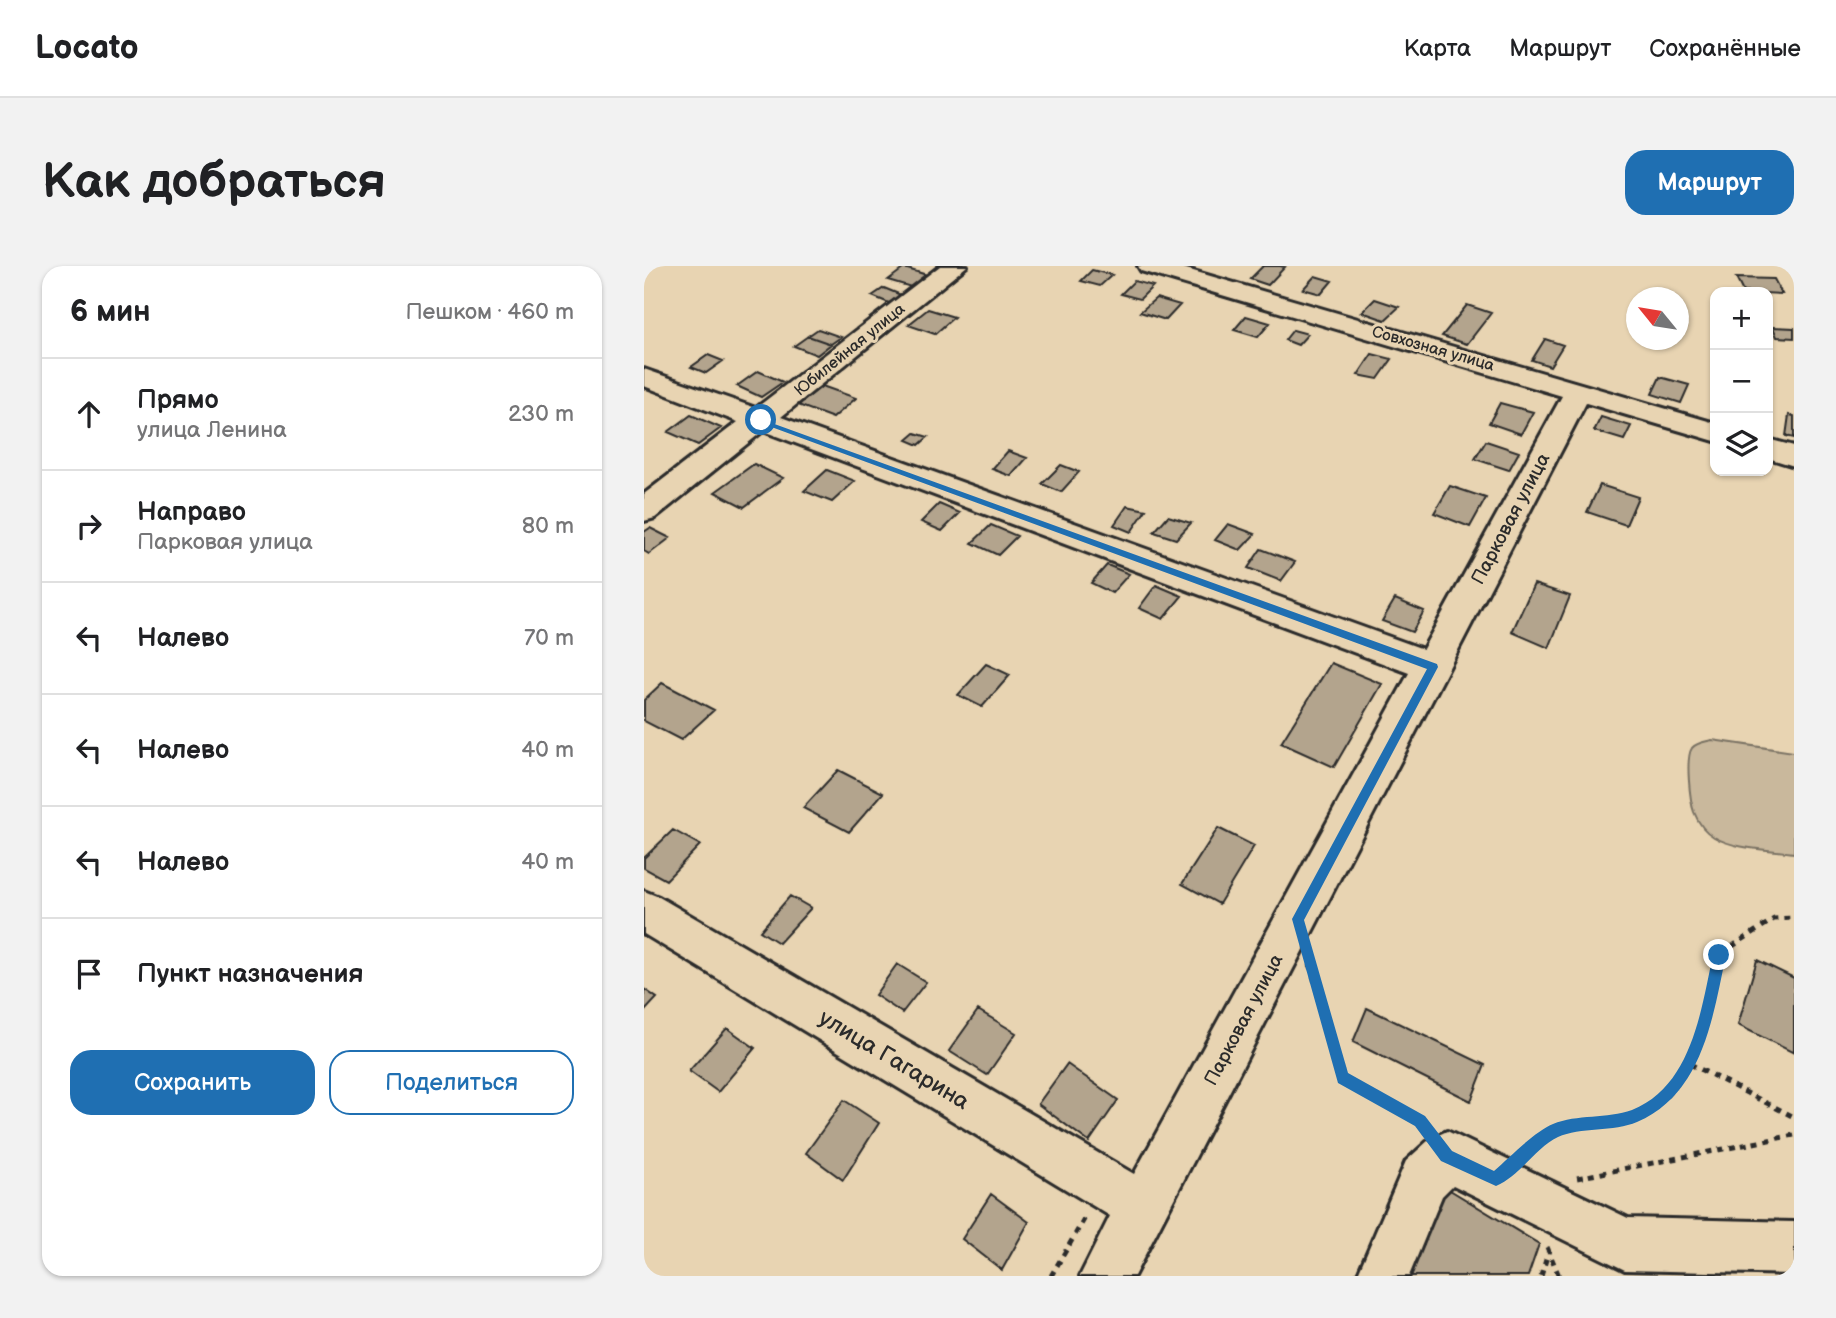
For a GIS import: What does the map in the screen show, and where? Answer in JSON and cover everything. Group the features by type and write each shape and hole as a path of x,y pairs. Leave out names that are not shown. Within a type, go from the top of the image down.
{"street":[{"name":"Юбилейная улица","path":"644,510 955,266"},
{"name":"Совхозная улица","path":"1150,266 1710,431"},
{"path":"644,377 1433,667"},
{"name":"Парковая улица","path":"1106,1276 1578,392"},
{"path":"1773,450 1794,456"},
{"name":"улица Гагарина","path":"644,911 1144,1208"},
{"path":"1383,1276 1424,1179 1447,1156 1625,1244 1794,1248"}],"path":[{"path":"1506,1184 1555,1130 1634,1116 1664,1096 1690,1064 1706,1014 1719,955 1774,919 1794,918"},
{"path":"1298,919 1343,1078 1420,1121 1447,1156"},
{"path":"1690,1064 1794,1117"},
{"path":"1506,1184 1794,1135"},
{"path":"1051,1276 1104,1185"},
{"path":"1541,1276 1549,1249"}],"shaded area":[{"path":"1712,740 1794,752 1794,853 1732,844 1714,837 1702,826 1692,807 1689,761 1694,746"}],"building":[{"path":"1263,266 1285,267 1268,285 1250,279"},
{"path":"904,268 927,275 911,287 888,280"},
{"path":"1092,270 1112,275 1100,286 1081,281"},
{"path":"1315,276 1332,281 1321,294 1303,289"},
{"path":"1736,278 1774,279 1782,294 1773,294 1773,287 1740,287"},
{"path":"1134,281 1153,286 1140,299 1121,294"},
{"path":"884,288 901,295 889,303 872,296"},
{"path":"1156,298 1180,305 1166,320 1140,312"},
{"path":"1375,299 1399,307 1385,320 1362,312"},
{"path":"1467,305 1491,313 1467,344 1442,336"},
{"path":"928,309 954,317 935,334 908,325"},
{"path":"1246,316 1270,323 1258,337 1234,330"},
{"path":"1773,327 1794,328 1794,338 1777,337"},
{"path":"818,329 841,337 831,344 808,336"},
{"path":"1293,330 1308,334 1298,345 1285,340"},
{"path":"808,336 831,344 817,355 794,346"},
{"path":"1545,339 1563,345 1550,366 1532,360"},
{"path":"1372,354 1392,359 1378,379 1358,375"},
{"path":"708,355 723,361 706,373 691,367"},
{"path":"758,371 783,382 761,397 737,386"},
{"path":"1660,377 1689,385 1681,403 1652,394"},
{"path":"822,386 856,398 833,418 798,405"},
{"path":"1500,403 1533,412 1521,434 1489,423"},
{"path":"691,415 721,428 698,445 668,432"},
{"path":"1789,415 1794,416 1794,438 1786,436"},
{"path":"1601,417 1631,426 1624,440 1594,431"},
{"path":"915,433 928,437 919,445 907,440"},
{"path":"1486,441 1519,452 1509,470 1475,459"},
{"path":"1008,451 1027,458 1011,476 992,469"},
{"path":"754,464 783,478 744,507 715,492"},
{"path":"1061,465 1079,472 1061,492 1042,484"},
{"path":"827,470 855,481 832,502 804,491"},
{"path":"1600,485 1638,497 1626,525 1587,512"},
{"path":"1450,486 1486,498 1470,527 1434,513"},
{"path":"939,504 960,513 942,531 921,522"},
{"path":"1127,506 1146,510 1131,532 1114,525"},
{"path":"1168,516 1191,523 1176,539 1154,532"},
{"path":"1228,524 1255,534 1240,550 1215,540"},
{"path":"991,525 1017,536 998,555 972,543"},
{"path":"650,528 670,538 649,554 644,551 644,532"},
{"path":"1261,549 1295,562 1281,581 1248,568"},
{"path":"1107,565 1129,574 1112,593 1091,583"},
{"path":"1534,584 1570,596 1549,648 1512,632"},
{"path":"1156,585 1182,596 1163,619 1139,608"},
{"path":"1395,599 1424,611 1412,632 1382,621"},
{"path":"1331,663 1382,684 1334,767 1281,743"},
{"path":"986,664 1010,675 982,707 958,695"},
{"path":"662,683 714,710 681,740 644,721 644,700"},
{"path":"838,770 883,793 849,832 803,808"},
{"path":"1218,828 1254,846 1219,904 1182,884"},
{"path":"673,830 700,845 666,880 644,868 644,858"},
{"path":"790,896 811,908 779,943 760,931"},
{"path":"1757,960 1794,978 1794,1053 1738,1025"},
{"path":"897,964 926,982 902,1013 875,995"},
{"path":"644,989 657,998 644,1012"},
{"path":"1367,1008 1485,1065 1471,1101 1353,1042"},
{"path":"978,1010 1016,1033 987,1075 949,1051"},
{"path":"727,1028 755,1048 718,1092 689,1071"},
{"path":"1067,1064 1118,1100 1089,1142 1038,1104"},
{"path":"844,1100 879,1123 843,1180 806,1153"},
{"path":"1445,1187 1539,1244 1528,1276 1408,1276"},
{"path":"991,1194 1029,1222 1002,1270 962,1239"}],"route":[{"path":"761,420 1433,667 1298,919 1343,1078 1420,1121 1447,1156 1496,1179 1555,1130 1634,1116 1664,1096 1690,1064 1706,1014 1719,955"}]}
